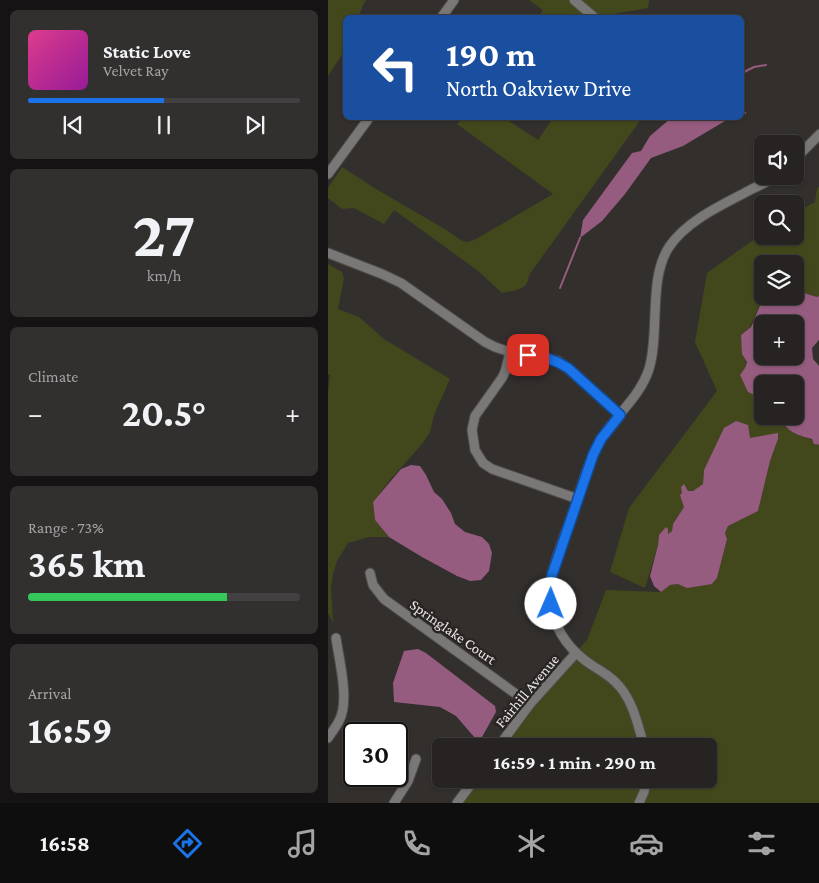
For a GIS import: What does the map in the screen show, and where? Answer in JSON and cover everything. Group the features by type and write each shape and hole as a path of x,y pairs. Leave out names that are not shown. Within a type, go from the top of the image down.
{"street":[{"path":"443,15 454,0"},
{"path":"574,0 592,15"},
{"path":"328,174 368,120"},
{"path":"804,150 820,134"},
{"path":"642,738 634,710 620,687 576,653 565,640 558,626 552,612 550,589 555,564 598,446 605,434 640,390 649,368 653,348 658,277 662,261 669,248 686,229 711,211 759,185"},
{"path":"328,253 402,283 485,342 495,347 510,352 558,361 620,415"},
{"path":"510,352 502,378 475,416 472,430 476,450 483,463 492,469 578,499"},
{"name":"Springlake Court","path":"370,574 373,585 384,599 530,704"},
{"path":"328,738 340,720 344,698 336,638"},
{"name":"Fairhill Avenue","path":"505,738 530,704 576,653"},
{"path":"394,803 408,782 416,759"},
{"path":"457,803 468,788"},
{"path":"640,803 645,788"}],"green space":[{"path":"328,0 366,0 359,15 343,15 343,53 328,76"},
{"path":"529,0 649,0 648,8 607,15 539,15 543,10"},
{"path":"460,120 507,120 538,140 552,120 641,120 529,275 526,284 520,289 502,293 477,270 394,210 384,224 354,208 342,209 328,198 328,188 342,167 462,241 468,242 553,194 457,124"},
{"path":"819,187 819,296 804,293 804,255 754,255 754,305 760,305 750,327 741,335 746,356 745,368 754,386 754,425 784,425 819,445 819,803 453,803 465,788 717,788 717,738 502,738 517,716 587,640 606,590 661,592 669,585 712,584 717,578 727,539 725,533 728,526 758,511 770,461 778,439 750,438 736,421 724,429 704,470 703,484 693,491 682,493 684,507 673,524 672,531 669,534 659,535 658,545 645,588 610,572 629,508 717,391 695,342 707,273 754,239 754,245 804,245 804,208 815,202 817,188"},
{"path":"328,264 342,272 344,278 338,309 359,317 384,339 450,379 434,415 430,432 423,443 373,502 375,520 389,537 369,537 348,543 337,561 331,589 333,622 328,613 328,393 330,375 328,374"}],"shaded area":[{"path":"669,120 727,120 683,146 651,158 625,194 602,221 580,238 583,220 632,153 641,151 650,136"},
{"path":"804,293 819,296 819,340 812,348 813,359 820,367 820,445 814,444 812,439 792,432 785,425 804,425 804,375 754,375 754,395 748,392 740,375 747,362 742,354 741,335 751,327 754,320 754,365 804,365 804,315 756,315 760,305 804,305"},
{"path":"736,421 748,425 750,438 778,433 758,511 728,526 725,533 727,539 717,578 712,584 687,588 678,584 670,585 661,592 654,586 650,576 659,535 666,527 668,534 672,531 673,524 684,507 680,495 682,493 681,487 684,484 688,491 693,491 703,484 704,470 724,428"},
{"path":"411,465 420,466 434,492 442,499 451,513 455,524 465,532 482,537 489,544 492,553 489,571 481,580 470,581 457,576 422,557 389,537 375,520 373,502 401,469"},
{"path":"418,649 426,653 495,706 496,712 482,737 475,738 456,716 440,707 394,702 393,683 404,651"}],"waterway":[{"path":"744,72 754,67 766,65"},
{"path":"560,288 580,238"}],"route":[{"path":"528,355 558,361 620,415 601,439 593,455 555,564 550,589 551,604"}]}
